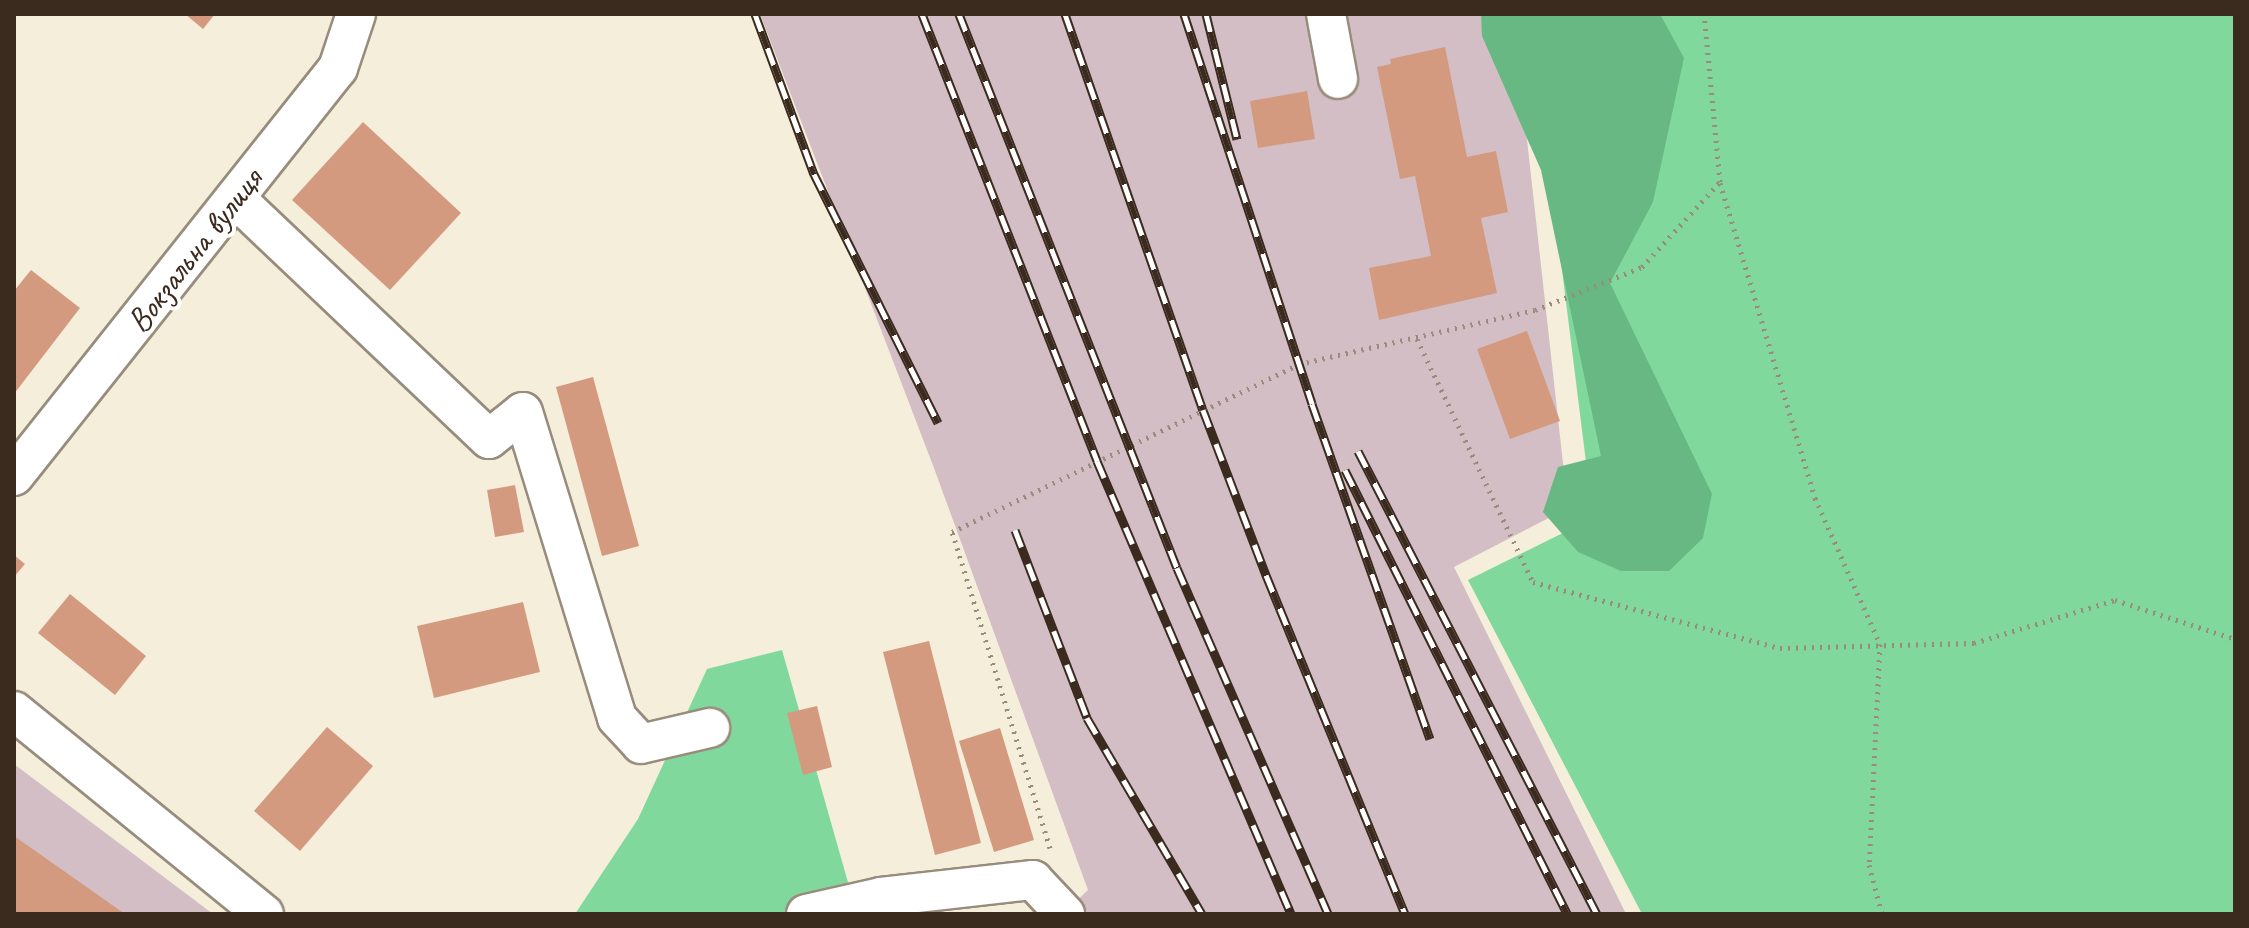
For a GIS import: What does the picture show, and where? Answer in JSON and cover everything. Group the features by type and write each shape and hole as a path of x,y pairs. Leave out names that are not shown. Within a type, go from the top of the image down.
{"street":[{"name":"Вокзальна вулиця","path":"14,476 338,68 356,14"},
{"path":"1326,14 1338,79"},
{"path":"235,198 489,439 523,412 617,718 641,744 710,728"},
{"path":"14,711 264,914"},
{"path":"806,914 881,897 1033,880 1065,914"}],"path":[{"path":"1704,14 1720,182 1815,498 1880,644 1869,865 1882,914"},
{"path":"1053,855 952,532 1299,364 1344,351 1417,339 1535,310 1642,267 1720,182"},
{"path":"1417,339 1533,582 1780,648 1974,643 2115,600 2235,639"}],"shaded area":[{"path":"760,14 1513,14 1568,508 1454,567 1626,914 1063,914 1088,890 934,468"},
{"path":"14,764 213,914 14,914"}],"green space":[{"path":"1481,14 1660,14 1684,58 1653,202 1610,283 1712,494 1703,538 1669,571 1621,571 1578,552 1543,512 1558,467 1601,456 1541,170 1482,36"},
{"path":"1530,14 2235,14 2235,914 1642,914 1468,580 1593,518"},
{"path":"782,650 857,914 575,914 638,819 707,669"}],"building":[{"path":"185,14 215,14 203,29"},
{"path":"1445,47 1467,157 1496,151 1508,212 1481,218 1497,293 1379,320 1369,268 1431,256 1415,176 1400,179 1377,67 1391,64 1390,59"},
{"path":"1307,91 1315,139 1258,148 1250,101"},
{"path":"363,122 461,213 390,290 292,200"},
{"path":"31,270 80,308 14,394 14,291"},
{"path":"1527,331 1560,421 1510,439 1477,349"},
{"path":"593,377 639,546 602,556 556,387"},
{"path":"515,485 524,532 495,537 487,490"},
{"path":"14,555 25,564 14,577"},
{"path":"70,594 146,656 115,695 38,633"},
{"path":"523,602 540,672 434,698 417,626"},
{"path":"929,641 981,843 935,855 883,652"},
{"path":"817,706 832,767 803,775 787,713"},
{"path":"327,727 373,766 300,851 254,811"},
{"path":"1000,728 1034,840 994,852 959,741"},
{"path":"14,836 125,914 14,914"}],"railway":[{"path":"755,14 814,174 938,423"},
{"path":"922,14 1097,461 1291,914"},
{"path":"959,14 1177,568 1328,914"},
{"path":"1065,14 1203,410 1266,575 1405,914"},
{"path":"1184,14 1312,404 1430,739"},
{"path":"1206,14 1237,139"},
{"path":"1358,451 1597,914"},
{"path":"1345,470 1567,914"},
{"path":"1015,530 1087,718 1202,914"}]}
